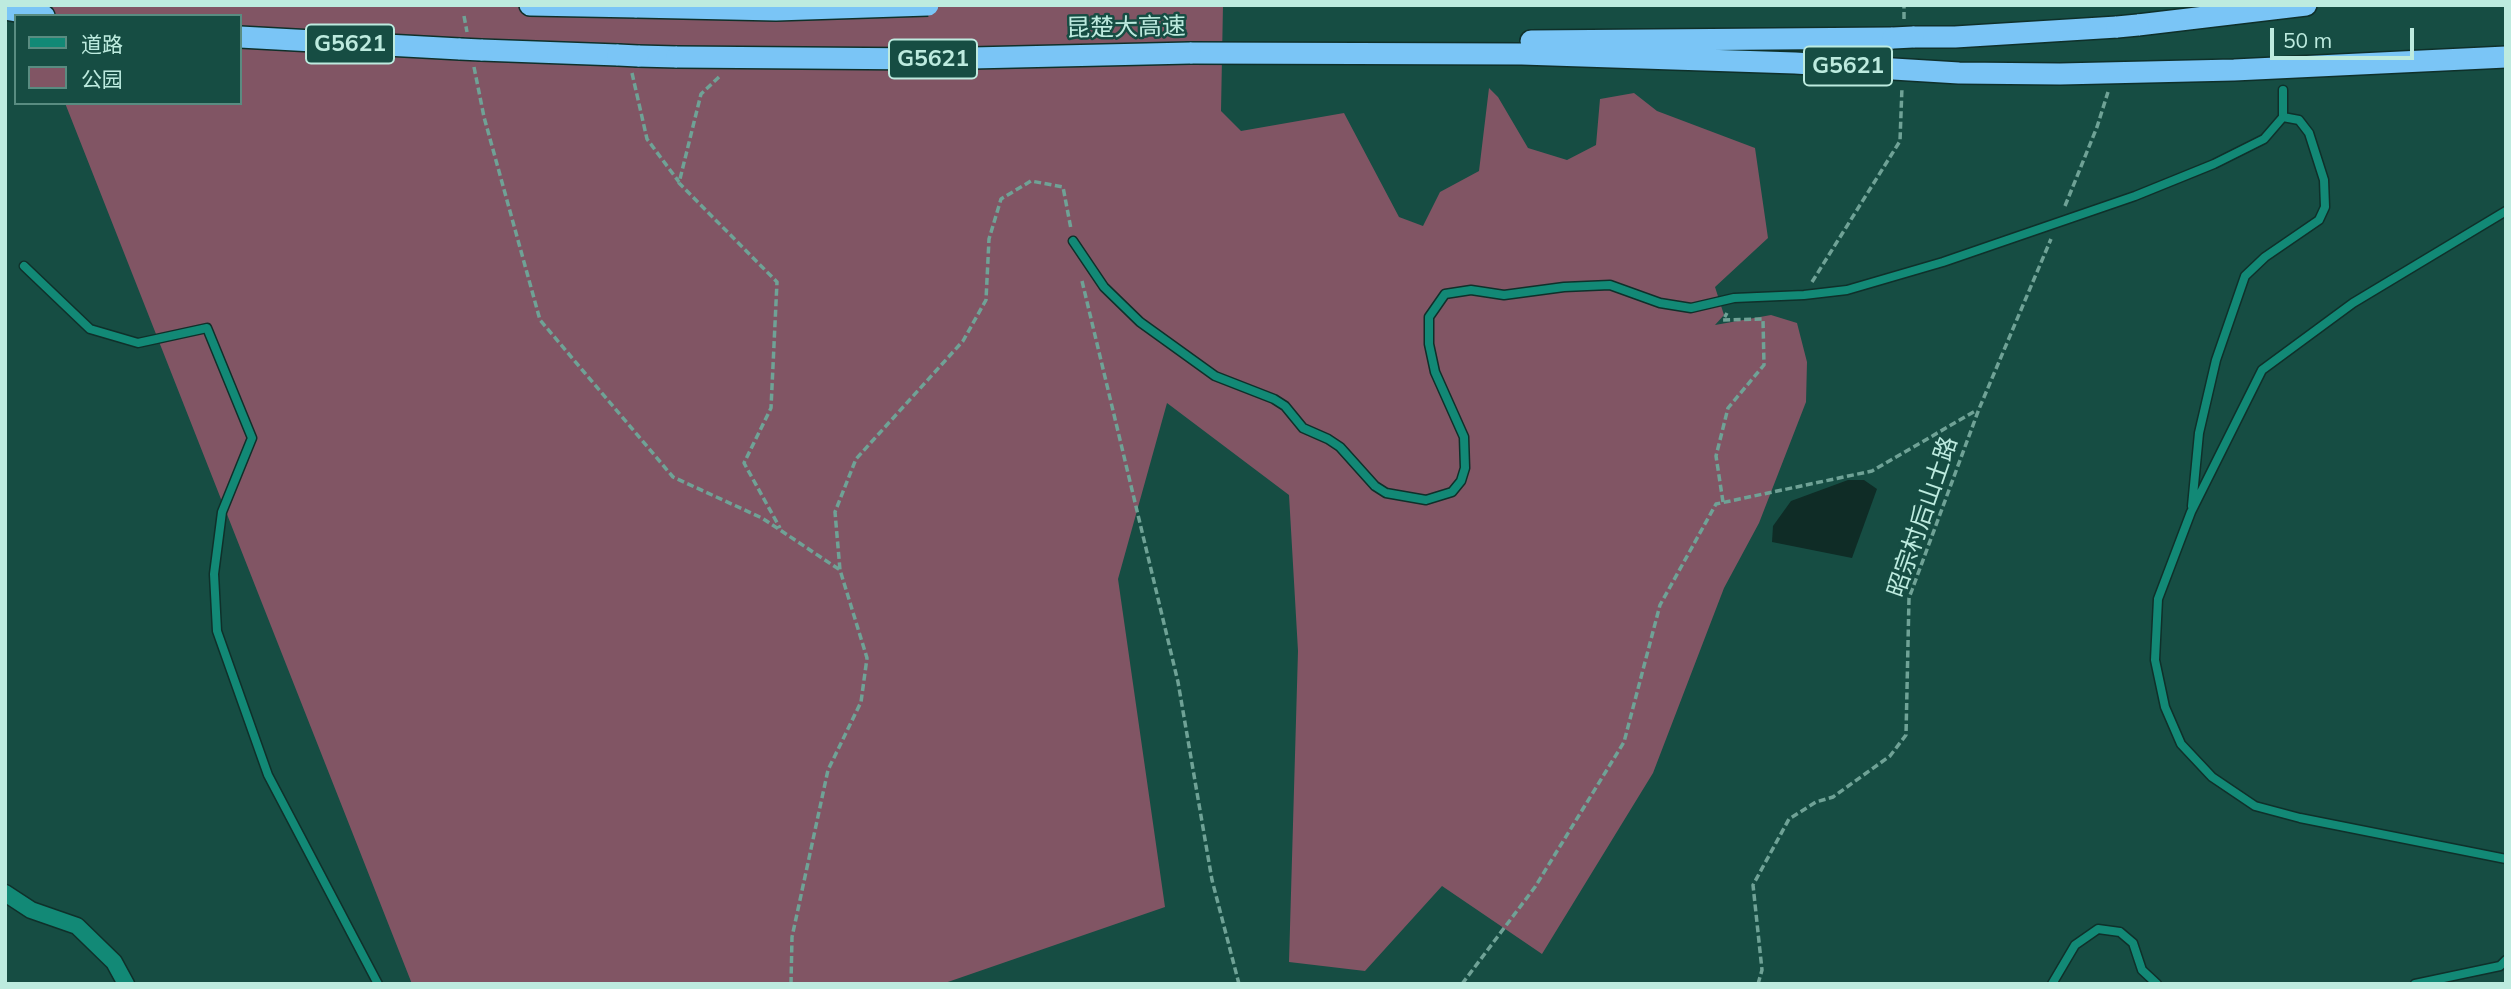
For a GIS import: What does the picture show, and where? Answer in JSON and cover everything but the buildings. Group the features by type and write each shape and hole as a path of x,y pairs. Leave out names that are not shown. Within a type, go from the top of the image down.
{"highway":[{"name":"G5621","path":"530,5 776,10 928,5"},
{"name":"昆楚大高速","path":"242,37 629,61 677,57 928,59 1190,53 1385,42 1955,37 2127,26 2306,5"},
{"path":"5,9 33,14"},
{"name":"G5621","path":"1190,53 1522,54 1795,63 1959,73 2060,74 2506,57"}],"street":[{"path":"5,893 32,910 77,926 114,962 126,984"}],"lane":[{"path":"1073,241 1104,288 1140,322 1215,376 1274,398 1285,406 1303,428 1340,447 1375,486 1387,493 1426,500 1452,492 1461,481 1465,468 1464,437 1434,372 1429,344 1429,317 1445,294 1471,290 1503,295 1564,287 1610,285 1660,303 1691,308 1734,298 1847,290 1943,262 2058,223 2135,196 2242,152 2264,139 2283,117 2283,90"},
{"path":"2191,512 2199,433 2216,360 2245,276 2265,257 2319,220 2325,208 2324,180 2309,133 2299,120 2283,117"},
{"path":"2506,211 2353,303 2262,370 2191,512 2158,600 2155,660 2165,708 2181,744 2212,777 2255,806 2300,818 2506,859"},
{"path":"24,266 90,329 138,343 207,328 252,438 222,512 214,574 217,631 268,775 378,984"},
{"path":"2053,984 2075,945 2098,929 2120,932 2133,943 2142,971 2157,984"},
{"path":"2415,984 2500,966 2506,960"}],"path":[{"path":"464,16 484,117 540,320 673,477 762,518 840,570"},
{"path":"629,61 647,139 679,183 776,282 771,408 744,463 780,530"},
{"path":"679,183 701,94 720,76"},
{"path":"1804,295 1900,141 1902,82"},
{"name":"昭宗村后山土路","path":"1758,984 1762,970 1753,884 1789,819 1816,802 1833,797 1891,756 1906,735 1909,598 1979,409 2097,127 2110,86"},
{"path":"791,984 792,937 828,769 862,702 867,658 840,570 835,512 856,459 963,341 986,300 989,239 1001,199 1031,181 1063,187 1073,241"},
{"path":"1082,281 1178,682 1212,880 1239,984"},
{"path":"1723,502 1716,456 1728,408 1764,365 1763,319 1723,320 1734,298"},
{"path":"1462,984 1535,887 1624,742 1660,605 1716,504 1872,471 1979,409"}],"green space":[{"path":"26,5 1223,5 1221,111 1241,131 1344,113 1399,217 1423,226 1440,192 1479,171 1489,88 1498,97 1528,148 1567,160 1596,145 1600,99 1634,93 1657,111 1755,148 1768,238 1715,287 1724,315 1715,325 1771,315 1797,323 1807,362 1806,402 1759,523 1724,588 1653,773 1542,954 1442,886 1365,971 1289,962 1298,651 1289,495 1167,403 1118,579 1165,907 942,984 412,984 66,105 242,105 242,14 29,14"}],"water":[{"path":"1848,480 1864,480 1877,489 1852,558 1772,542 1773,526 1791,501"}]}
